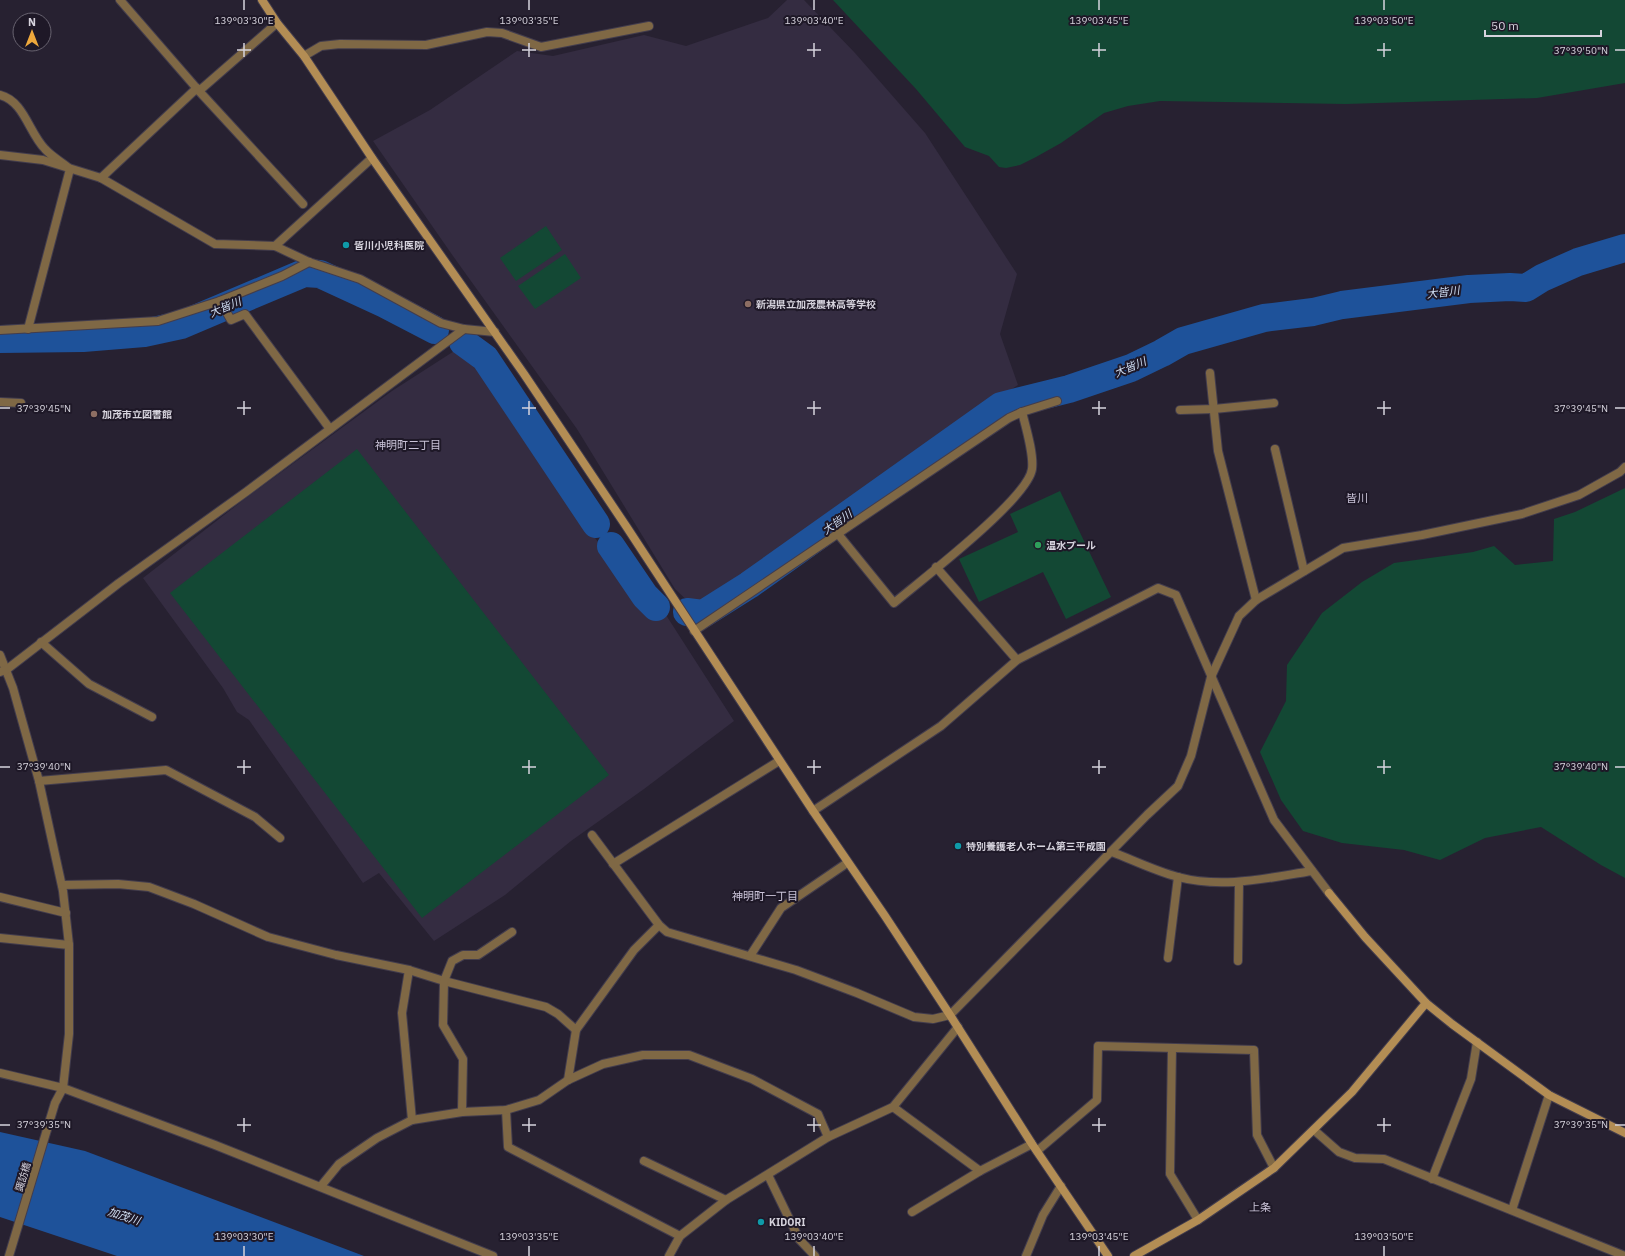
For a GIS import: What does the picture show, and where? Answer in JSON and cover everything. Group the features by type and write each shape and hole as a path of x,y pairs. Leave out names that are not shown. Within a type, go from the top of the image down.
{"street":[{"path":"120,0 198,89 303,204"},
{"path":"262,0 277,23 304,56 372,158 495,332 847,863 885,916 958,1027 1032,1144 1108,1256"},
{"path":"101,178 198,89 277,23"},
{"path":"304,56 321,46 340,44 426,45 487,32 502,34 541,47 648,26"},
{"path":"0,95 8,97 23,112 34,134 46,150 70,169"},
{"path":"0,156 43,160 101,178 215,244 275,246 309,262 360,279 441,323 464,329 495,332"},
{"path":"275,246 372,158"},
{"path":"28,329 70,169"},
{"path":"0,330 158,321 220,301 282,276 309,262"},
{"path":"220,301 231,320 245,314 330,429"},
{"path":"3,671 119,583 464,329"},
{"path":"1210,373 1218,451 1256,600"},
{"path":"694,631 1009,418 1022,412 1057,401"},
{"path":"0,402 21,403"},
{"path":"1180,410 1214,409 1274,403"},
{"path":"838,534 894,603 988,525 1025,486 1032,470 1030,450 1022,412"},
{"path":"1275,449 1304,571"},
{"path":"592,835 659,925 667,932 796,970 850,990 914,1017 933,1019 950,1015 1147,815 1178,786 1191,756 1211,677 1239,616 1256,600 1343,548 1422,535 1522,514 1579,495 1620,472 1625,467"},
{"path":"936,567 1017,660"},
{"path":"813,811 941,726 1017,660 1158,588 1176,595 1274,820 1329,893 1365,937 1426,1003 1477,1042 1550,1095 1625,1133"},
{"path":"42,642 89,684 152,717"},
{"path":"0,655 3,671 13,688 39,781 62,885 69,945 69,1034 63,1088"},
{"path":"613,864 779,761"},
{"path":"39,781 166,770 255,817 280,838"},
{"path":"1112,852 1178,877 1212,882 1239,882 1312,871"},
{"path":"750,956 781,908 847,863"},
{"path":"1168,958 1178,877"},
{"path":"1238,961 1239,882"},
{"path":"62,885 118,884 149,887 194,904 268,938 336,955 409,970 444,981 546,1007 558,1014 576,1030"},
{"path":"0,897 66,913"},
{"path":"568,1080 576,1030 634,950 659,925"},
{"path":"462,1112 463,1060 443,1025 444,981 452,961 463,955 478,955 512,932"},
{"path":"0,938 69,945"},
{"path":"409,970 402,1012 412,1120"},
{"path":"1134,1256 1198,1220 1274,1168 1352,1092 1426,1003"},
{"path":"669,1256 680,1236 726,1200 828,1137 893,1107 958,1027"},
{"path":"1432,1179 1471,1079 1477,1042"},
{"path":"1037,1151 1097,1100 1098,1046 1254,1050 1257,1135 1274,1168"},
{"path":"1172,1048 1170,1174 1198,1220"},
{"path":"321,1186 339,1164 377,1138 412,1120 462,1112 506,1110 539,1100 568,1080 603,1064 643,1055 688,1055 752,1079 818,1114 828,1137"},
{"path":"0,1073 63,1088 321,1186 493,1256"},
{"name":"諏訪橋","path":"9,1256 55,1103 63,1088"},
{"path":"1512,1210 1550,1095"},
{"path":"893,1107 980,1171"},
{"path":"506,1110 508,1147 680,1236"},
{"path":"1314,1130 1339,1152 1355,1158 1384,1159 1625,1256"},
{"path":"912,1212 980,1171 1032,1144"},
{"path":"644,1161 726,1200"},
{"path":"768,1174 799,1238 815,1256"},
{"path":"1026,1256 1043,1215 1061,1186"}],"shaded area":[{"name":"新潟県立加茂農林高等学校","path":"787,0 804,0 855,53 925,133 1017,274 1000,334 1018,385 995,400 898,473 798,545 717,599 695,608 675,589 577,429 373,141 430,110 517,51 553,56 644,35 686,46 768,18"},
{"path":"462,346 479,366 521,426 555,481 605,552 648,609 666,615 734,721 644,789 571,841 505,895 434,941 379,873 363,883 249,720 237,712 223,688 143,578 246,498 392,391"}],"green space":[{"path":"833,0 1625,0 1625,83 1537,98 1346,104 1160,101 1128,106 1104,113 1061,143 1020,165 1006,168 999,167 989,156 965,147 916,89"},
{"path":"546,226 562,250 516,281 500,258"},
{"path":"565,254 581,278 535,309 518,286"},
{"path":"357,449 609,775 422,918 170,593"},
{"path":"1625,488 1625,878 1601,865 1541,827 1485,838 1440,860 1404,850 1342,843 1303,831 1281,800 1260,752 1286,701 1287,665 1322,613 1362,582 1394,563 1473,552 1494,546 1515,565 1553,561 1554,519 1575,512"},
{"name":"温水プール","path":"1060,491 1111,597 1066,619 1043,572 979,602 959,559 1018,532 1010,514"}],"water":[{"name":"加茂川","path":"0,1132 85,1151 364,1256 117,1256 0,1217"}],"waterway":[{"name":"大皆川","path":"687,612 703,614 749,585 1001,406 1069,389 1131,368 1183,341 1264,318 1313,312 1342,305 1469,289 1510,287 1526,288 1542,278 1578,262 1625,248"},
{"name":"大皆川","path":"0,339 83,338 144,333 181,325 304,273 320,274 385,304 435,330"},
{"name":"大皆川","path":"463,342 485,358 596,524"},
{"name":"大皆川","path":"611,546 645,596 656,607"}],"place":[{"name":"皆川小児科医院","path":"346,245"},
{"name":"新潟県立加茂農林高等学校","path":"748,304"},
{"name":"加茂市立図書館","path":"94,414"},
{"name":"温水プール","path":"1038,545"},
{"name":"特別養護老人ホーム第三平成園","path":"958,846"},
{"name":"KIDORI","path":"761,1222"}],"district":[{"name":"神明町二丁目","path":"408,445"},
{"name":"皆川","path":"1357,498"},
{"name":"神明町一丁目","path":"765,896"},
{"name":"上条","path":"1260,1207"}]}
